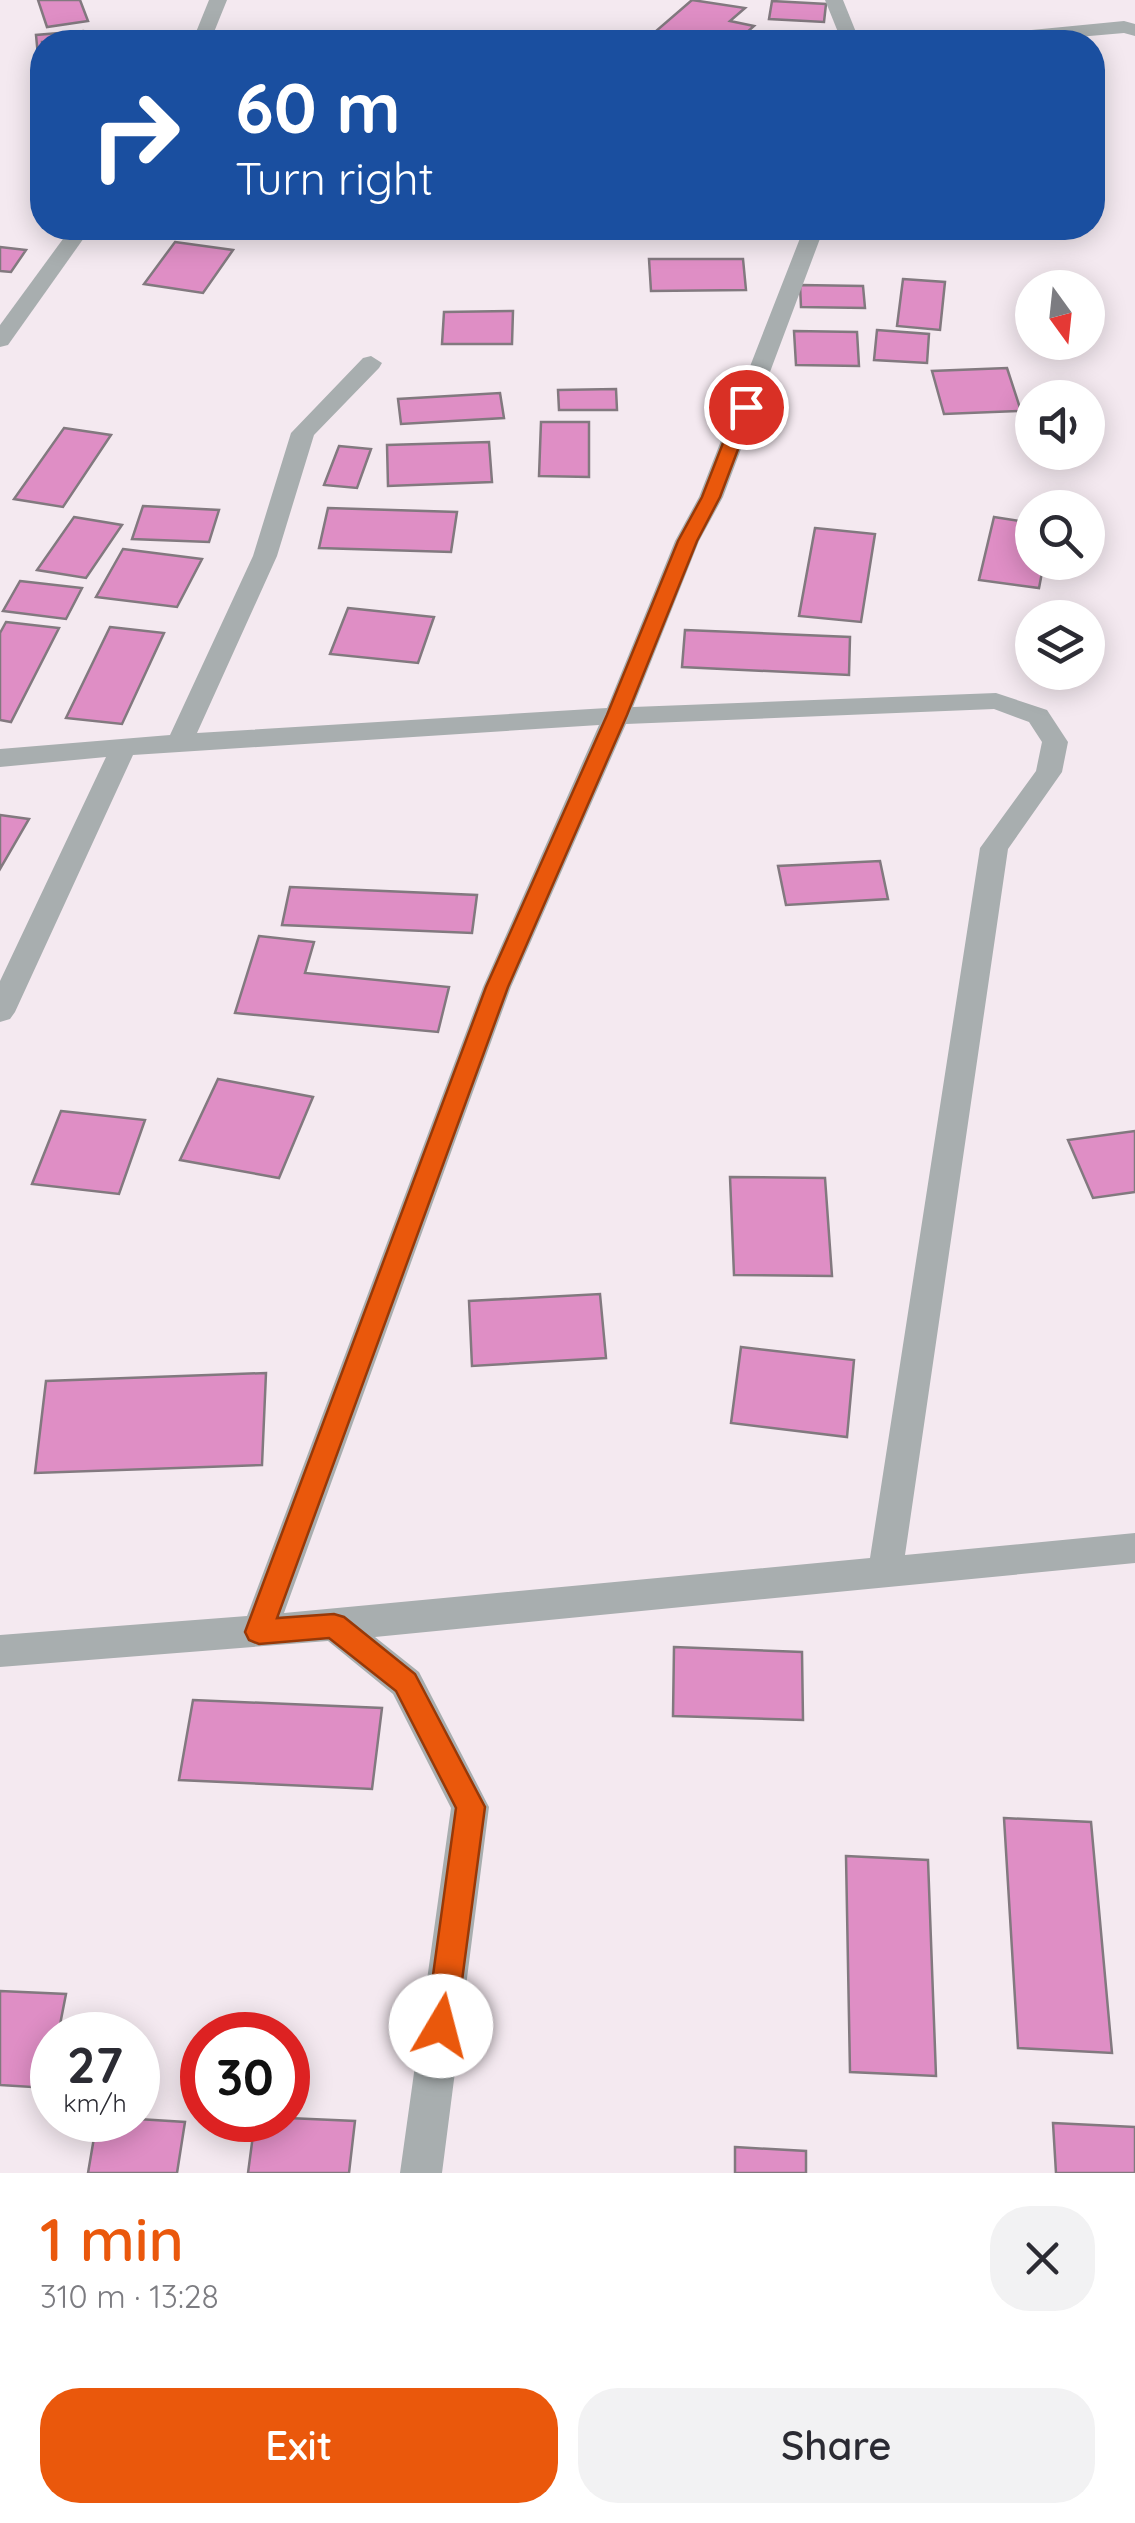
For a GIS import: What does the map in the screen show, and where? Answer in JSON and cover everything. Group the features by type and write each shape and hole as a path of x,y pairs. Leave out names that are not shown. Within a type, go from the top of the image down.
{"street":[{"path":"206,30 218,0"},
{"path":"834,0 846,30"},
{"path":"1077,30 1131,24"},
{"path":"0,340 72,240"},
{"path":"259,1632 497,987 617,715 688,541 711,497 809,240"},
{"path":"180,741 265,556 303,433 372,363"},
{"path":"0,758 180,741 617,715 996,701 1038,716 1055,742 1049,772 994,848 885,1574"},
{"path":"0,1012 124,746"},
{"path":"0,1651 334,1626 1135,1548"},
{"path":"334,1626 406,1682 470,1807 421,2173"}],"building":[{"path":"38,0 80,0 88,21 47,27"},
{"path":"692,0 745,8 730,21 754,26 750,30 657,30"},
{"path":"772,1 826,4 824,22 769,19"},
{"path":"175,242 233,250 203,293 144,284"},
{"path":"0,247 26,250 11,272 0,271"},
{"path":"649,259 743,259 746,290 651,291"},
{"path":"903,279 945,282 940,330 897,326"},
{"path":"800,285 863,286 865,308 801,307"},
{"path":"513,311 512,344 442,344 444,312"},
{"path":"877,330 929,334 927,363 874,360"},
{"path":"794,331 857,332 859,366 796,365"},
{"path":"1007,368 1015,393 1015,411 944,414 932,371"},
{"path":"616,389 617,410 559,410 558,390"},
{"path":"500,393 504,418 401,424 398,399"},
{"path":"541,422 589,422 589,477 539,476"},
{"path":"64,428 111,435 63,507 14,499"},
{"path":"489,442 492,482 388,486 387,445"},
{"path":"339,446 371,449 357,488 324,485"},
{"path":"143,506 219,510 209,542 132,539"},
{"path":"328,508 457,512 451,552 319,548"},
{"path":"74,517 122,525 86,578 37,570"},
{"path":"994,517 1015,520 1015,580 1041,580 1039,588 979,580"},
{"path":"815,528 875,534 861,622 799,616"},
{"path":"123,549 202,559 177,607 96,597"},
{"path":"20,581 82,588 66,619 3,611"},
{"path":"348,608 434,617 418,663 330,654"},
{"path":"6,622 59,628 11,722 0,720 0,633"},
{"path":"110,627 164,633 122,724 66,718"},
{"path":"685,630 850,637 849,675 682,667"},
{"path":"0,815 29,819 0,869"},
{"path":"880,861 888,899 786,905 778,866"},
{"path":"290,887 477,895 472,933 282,925"},
{"path":"259,936 314,942 305,973 449,987 438,1032 235,1013"},
{"path":"218,1079 313,1097 279,1178 180,1160"},
{"path":"61,1111 145,1120 119,1194 32,1184"},
{"path":"1135,1131 1135,1192 1093,1198 1068,1140"},
{"path":"730,1177 825,1178 832,1276 734,1275"},
{"path":"600,1294 606,1358 472,1366 469,1301"},
{"path":"741,1347 854,1360 847,1437 731,1423"},
{"path":"266,1373 262,1465 35,1473 46,1381"},
{"path":"674,1647 802,1652 803,1720 673,1716"},
{"path":"193,1700 382,1708 372,1789 179,1780"},
{"path":"1004,1818 1091,1822 1112,2053 1018,2048"},
{"path":"846,1856 928,1860 936,2076 850,2072"},
{"path":"0,1991 66,1994 62,2012 30,2012 30,2087 0,2085"},
{"path":"310,2119 355,2121 349,2173 248,2173 252,2142 310,2142"},
{"path":"160,2120 180,2122 182,2142 177,2173 88,2173 93,2142 160,2142"},
{"path":"1053,2123 1135,2127 1135,2173 1056,2173"},
{"path":"735,2147 806,2151 806,2173 735,2173"}],"route":[{"path":"441,2026 470,1807 406,1682 334,1626 259,1632 497,987 617,715 688,541 711,497 746,407"}]}
